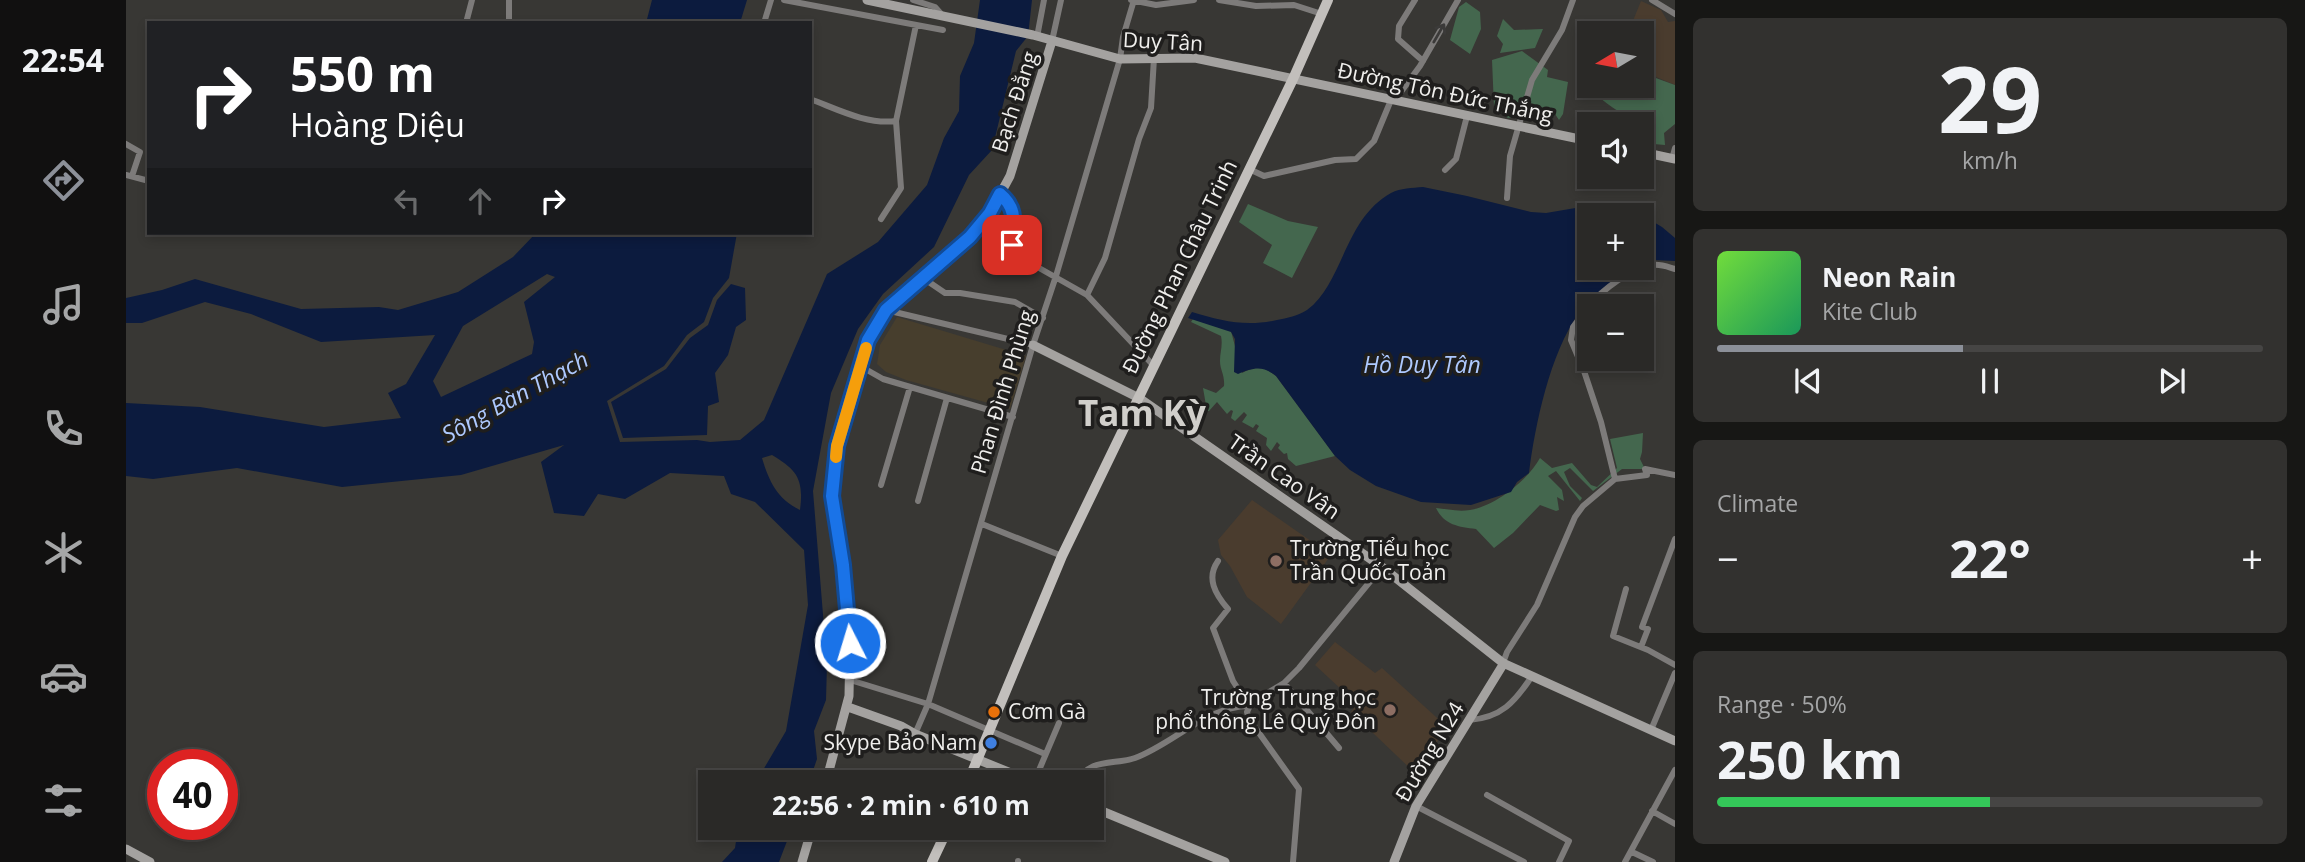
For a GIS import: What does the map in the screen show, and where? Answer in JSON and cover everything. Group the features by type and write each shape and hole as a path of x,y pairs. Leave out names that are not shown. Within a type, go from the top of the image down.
{"main road":[{"name":"Đường Phan Châu Trinh","path":"973,770 1062,556 1293,79 1328,0"},
{"path":"932,862 942,840"}],"street":[{"path":"467,21 472,0"},
{"path":"509,0 509,21"},
{"path":"765,21 771,0"},
{"path":"785,0 943,30"},
{"path":"913,0 935,7 943,16"},
{"path":"1035,36 1044,0"},
{"name":"Bạch Đằng","path":"830,770 848,708 850,680 850,643 844,578 832,496 837,446 860,366 868,340 886,310 970,237 990,213 1010,176 1052,41 1061,0"},
{"path":"1133,0 1156,5 1194,0"},
{"name":"Phan Đình Phùng","path":"915,734 928,704 1033,345 1044,318 1120,59 1133,0"},
{"path":"1219,0 1255,6 1294,5 1322,13"},
{"path":"1415,0 1399,26 1398,39 1421,64"},
{"path":"1249,169 1264,176 1335,160 1356,159 1374,141 1393,100 1421,64 1458,0"},
{"path":"1507,198 1510,156 1532,80 1562,30 1573,0"},
{"path":"1652,0 1675,14"},
{"path":"870,1 871,17"},
{"name":"Duy Tân","path":"870,1 1035,36 1120,59 1195,58 1293,79"},
{"path":"881,219 901,188 896,121 916,25"},
{"path":"1087,295 1105,258 1139,139 1151,108 1154,58"},
{"name":"Đường Tôn Đức Thắng","path":"1293,79 1577,138"},
{"path":"812,100 874,121 896,121"},
{"path":"1445,170 1456,159 1468,116"},
{"path":"126,145 139,152 129,175 147,180"},
{"path":"1654,155 1673,159 1675,148"},
{"path":"1000,194 1011,203 1013,209 1012,245 1032,264 1087,295 1153,365"},
{"path":"1601,294 1655,264 1675,269"},
{"path":"923,278 945,293 1015,302 1044,318"},
{"name":"Trần Cao Vân","path":"886,310 1033,345 1139,398 1382,567 1503,663 1675,741"},
{"path":"1577,322 1573,327 1571,340 1577,354"},
{"path":"860,366 883,379 1013,418"},
{"path":"1584,371 1601,422 1615,479"},
{"path":"881,485 910,387"},
{"path":"918,501 947,398"},
{"path":"1503,663 1507,652 1537,605 1575,517 1583,506 1615,479 1647,475 1645,469 1675,475"},
{"path":"982,524 1062,556"},
{"path":"1641,647 1648,629 1642,627 1675,539"},
{"path":"1218,561 1211,572 1212,579 1218,597 1228,609 1213,628 1233,681 1249,706"},
{"path":"1086,770 1095,765 1137,758 1220,712 1238,706 1249,706 1284,683 1382,567"},
{"path":"1626,589 1613,636 1675,665"},
{"name":"Đường N24","path":"1394,862 1416,806 1503,663"},
{"path":"1651,730 1675,673"},
{"path":"1469,720 1489,719 1500,712 1532,676"},
{"path":"850,680 928,704 1045,754"},
{"path":"1284,683 1339,748"},
{"path":"1249,706 1249,719 1299,789 1293,862"},
{"path":"848,708 901,726 1004,770"},
{"path":"1038,770 1059,723"},
{"path":"1625,862 1675,770"},
{"path":"1487,795 1570,841 1559,862"},
{"path":"1416,806 1524,862"},
{"path":"1652,811 1675,824"},
{"path":"1104,812 1225,862"},
{"path":"802,862 808,840"},
{"path":"126,849 150,862"},
{"path":"1632,852 1653,862"}],"shaded area":[{"path":"1641,1 1661,10 1668,22 1675,21 1675,85 1654,76 1654,21 1633,21"},
{"path":"897,317 1026,356 1010,409 886,372 877,364 880,345"},
{"name":"Trường Tiểu học Trần Quốc Toản","path":"1252,500 1331,555 1281,624 1247,597 1221,555 1218,540"},
{"name":"Trường Trung học phổ thông Lê Quý Đôn","path":"1335,642 1375,673 1382,668 1446,726 1418,776 1351,712 1357,704 1315,665"}],"green space":[{"path":"1466,2 1480,12 1481,29 1470,54 1450,40 1459,7"},
{"path":"1503,19 1514,30 1543,29 1535,48 1500,53 1503,44 1497,36"},
{"path":"1522,51 1548,70 1547,77 1568,82 1563,114 1559,120 1555,114 1547,127 1537,123 1528,110 1520,116 1508,118 1494,107 1492,60"},
{"path":"1654,77 1675,85 1675,124 1664,133 1665,145 1654,144 1654,112 1620,112 1600,98 1654,98"},
{"path":"1248,204 1288,221 1318,227 1292,278 1263,263 1272,245 1239,222"},
{"path":"1193,319 1231,331 1242,373 1260,368 1276,376 1335,456 1296,466 1288,459 1287,453 1284,454 1278,448 1280,445 1277,442 1271,451 1266,445 1267,438 1256,431 1259,426 1256,424 1253,428 1242,422 1247,415 1244,412 1235,421 1231,418 1233,411 1227,414 1217,402 1207,411 1203,388 1216,393 1224,386 1220,361 1221,336 1191,322"},
{"path":"1643,433 1640,459 1645,469 1622,469 1593,491 1570,468 1564,472 1570,486 1582,498 1580,501 1556,471 1548,476 1562,490 1564,501 1557,497 1559,510 1540,505 1494,548 1476,529 1448,522 1436,508 1466,511 1480,508 1500,498 1519,483 1540,458 1552,468 1572,463 1591,485 1597,487 1617,468 1610,439"}],"water":[{"path":"652,0 747,0 741,21 647,21"},
{"name":"Sông Bàn Thạch","path":"980,0 1032,0 1028,36 1016,51 992,150 969,175 934,247 883,294 858,329 831,393 813,491 827,664 826,700 814,731 817,759 813,770 763,770 786,731 808,605 804,550 755,502 731,494 724,476 670,473 625,499 598,494 584,516 554,513 541,462 564,445 461,475 342,487 237,468 153,479 126,476 126,403 200,407 324,427 401,418 388,393 406,384 435,335 321,342 251,314 205,302 142,323 126,323 126,298 195,279 301,309 379,307 398,310 458,292 513,257 534,235 737,235 729,278 713,298 704,322 687,335 664,366 607,401 620,442 740,440 764,420 827,274 878,242 927,185 944,138 959,111 960,76 974,43","holes":["547,274 555,277 524,302 534,342 532,354 441,397 433,381 463,326","772,455 793,471 801,490 800,510 780,495 771,482 762,458"]},
{"name":"Hồ Duy Tân","path":"1423,187 1531,212 1546,213 1577,208 1577,280 1615,280 1598,294 1577,294 1577,316 1560,348 1545,390 1529,473 1517,482 1511,492 1471,505 1421,502 1376,486 1350,470 1335,456 1276,376 1262,369 1238,374 1234,372 1235,339 1231,332 1188,318 1192,312 1223,320 1255,323 1304,312 1319,299 1329,284 1353,235 1375,204 1395,191"},
{"path":"1654,222 1675,238 1675,261 1654,260"},
{"path":"731,284 745,288 746,320 736,327 728,355 715,373 719,402 708,406 707,435 623,438 611,402 666,369 690,338 708,325 717,300"},
{"path":"736,840 787,840 779,862 722,862 735,848"}],"slow traffic":[{"path":"836,457 866,348"}],"place":[{"name":"Trường Tiểu học Trần Quốc Toản","path":"1276,561"},
{"name":"Trường Trung học phổ thông Lê Quý Đôn","path":"1390,710"},
{"name":"Cơm Gà","path":"994,712"},
{"name":"Skype Bảo Nam","path":"991,743"}],"district":[{"name":"Tam Kỳ","path":"1142,414"}],"route":[{"path":"850,643 843,565 832,496 837,446 868,340 886,310 970,237 990,213 1000,194 1011,203 1013,209 1012,245"}]}
